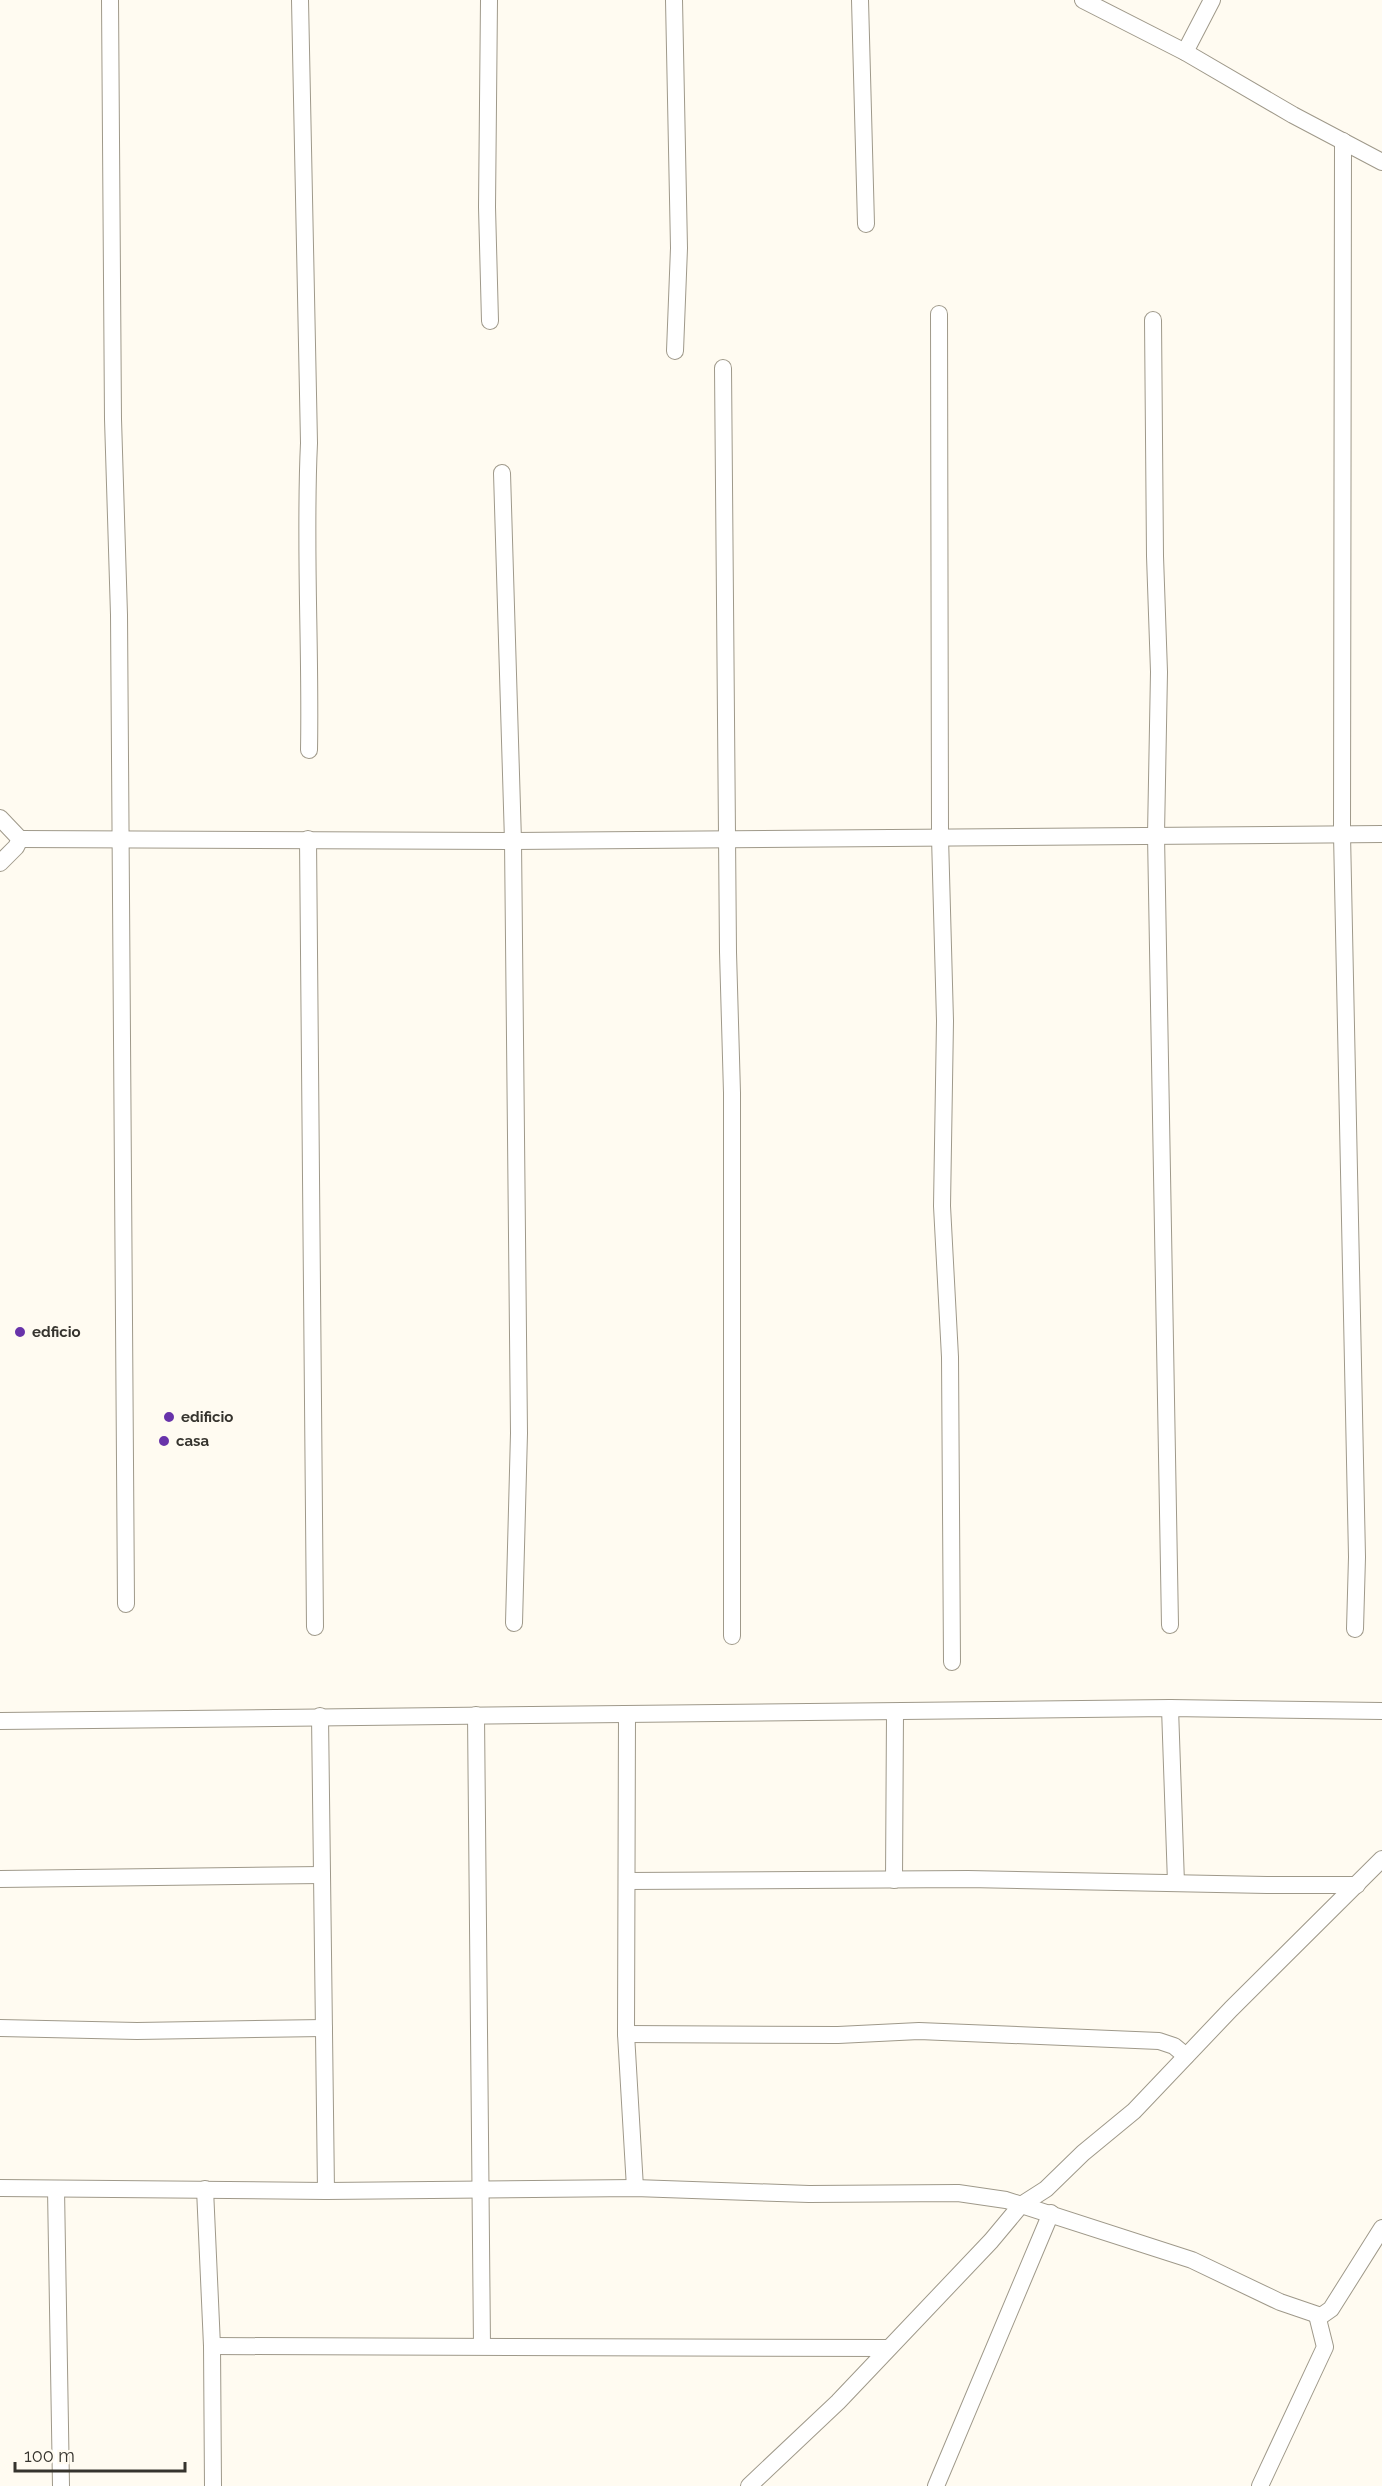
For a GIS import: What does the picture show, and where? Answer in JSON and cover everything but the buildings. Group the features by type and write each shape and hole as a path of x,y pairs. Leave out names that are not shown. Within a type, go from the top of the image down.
{"street":[{"path":"110,0 112,419 119,615 126,1604"},
{"path":"300,0 309,443 307,510 309,750"},
{"path":"489,0 487,207 490,321"},
{"path":"674,0 679,248 675,351"},
{"path":"860,0 866,225"},
{"path":"1083,0 1185,52 1382,162"},
{"path":"1185,52 1212,0"},
{"path":"1343,141 1342,834 1357,1557 1355,1629"},
{"path":"939,314 940,837 945,1021 942,1206 950,1357 952,1662"},
{"path":"1153,320 1155,556 1159,672 1156,835 1170,1625"},
{"path":"723,368 728,952 732,1094 732,1636"},
{"path":"502,473 513,841 519,1433 514,1623"},
{"path":"0,818 20,839"},
{"path":"20,839 513,841 1382,834"},
{"path":"0,863 16,847 20,839"},
{"path":"308,839 315,1627"},
{"path":"0,1721 320,1716 895,1713 1170,1708 1382,1711"},
{"path":"1170,1708 1176,1883"},
{"path":"894,1880 895,1713"},
{"path":"476,1715 482,2346"},
{"path":"627,1715 626,2034 635,2188"},
{"path":"320,1716 326,2191"},
{"path":"750,2486 837,2402 991,2241 1021,2205 1046,2189 1083,2153 1118,2125 1382,1859"},
{"path":"0,1879 322,1875"},
{"path":"627,1881 968,1879 1358,1885"},
{"path":"0,2028 137,2031 324,2028"},
{"path":"626,2034 838,2035 919,2031 1029,2035 1159,2041 1168,2043 1186,2056"},
{"path":"0,2188 326,2191 635,2188 809,2194 958,2193 990,2196 1050,2213 1192,2260 1280,2302 1317,2315 1325,2315 1331,2309 1382,2229"},
{"path":"56,2189 61,2486"},
{"path":"205,2189 212,2346 213,2486"},
{"path":"936,2486 1050,2213"},
{"path":"1260,2486 1325,2347 1317,2315"},
{"path":"212,2346 888,2348"}],"place":[{"name":"edficio","path":"20,1332"},
{"name":"edificio","path":"169,1417"},
{"name":"casa","path":"164,1441"}]}
